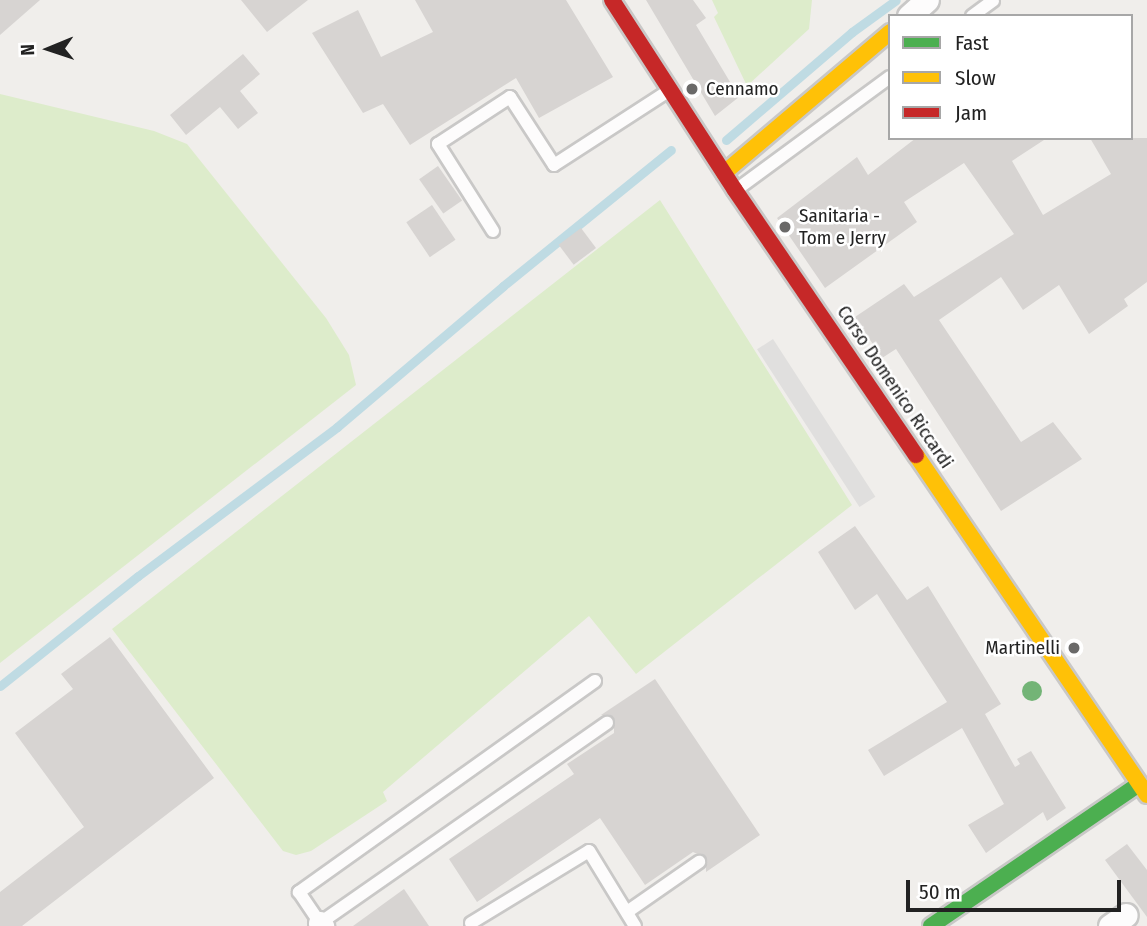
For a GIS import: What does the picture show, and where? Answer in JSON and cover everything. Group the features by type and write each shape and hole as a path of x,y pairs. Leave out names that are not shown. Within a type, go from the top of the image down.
{"main road":[{"name":"Corso Domenico Riccardi","path":"612,0 735,190 1143,790"},
{"path":"724,173 888,34"},
{"path":"931,926 1143,790"}],"street":[{"path":"911,14 927,0"}],"lane":[{"path":"975,14 993,1"},
{"path":"735,190 888,77"},
{"path":"493,231 438,144 510,97 554,165 670,90"},
{"path":"595,681 299,892 321,924 607,723"},
{"path":"471,923 589,851 635,926"},
{"path":"626,912 699,862"}],"green space":[{"path":"712,0 812,0 809,29 747,86 714,17 718,13"},
{"path":"0,94 154,131 187,144 326,318 349,355 356,385 0,663"},
{"path":"660,200 852,505 636,674 589,616 383,792 387,801 311,851 296,855 283,851 112,629"}],"shaded area":[{"path":"773,339 875,497 859,507 757,349"}],"building":[{"path":"0,0 40,0 0,35"},
{"path":"241,0 308,0 267,32"},
{"path":"415,0 566,0 613,77 539,118 516,78 410,145 383,104 363,113 312,33 358,10 381,57 433,32"},
{"path":"646,0 693,0 706,18 696,25 739,97 715,116"},
{"path":"243,54 260,74 240,91 258,113 238,129 220,107 186,135 170,115"},
{"path":"1147,138 1147,282 1124,299 1128,306 1089,334 1059,285 1023,310 1001,277 939,320 1021,442 1053,422 1082,459 1001,511 896,349 882,358 855,317 904,284 914,297 1014,234 964,163 904,202 917,222 825,288 777,218 857,157 868,175 913,140 1044,140 1012,161 1043,215 1111,174 1091,140"},
{"path":"438,166 462,200 443,214 419,179"},
{"path":"432,205 455,240 430,257 406,222"},
{"path":"581,228 596,248 574,265 559,245"},
{"path":"855,526 907,600 928,586 1001,704 985,714 1015,767 1020,764 1017,759 1031,751 1066,808 1047,821 1043,812 986,853 968,825 1004,804 962,728 884,776 868,750 947,702 877,594 855,610 818,552"},
{"path":"110,637 214,778 22,926 0,926 0,892 84,827 15,733 73,689 61,674"},
{"path":"655,679 760,835 706,872 706,858 693,852 645,885 600,818 477,902 449,859 574,774 567,764 614,733 614,717 601,715"},
{"path":"1127,844 1147,870 1147,917 1105,860"},
{"path":"404,889 429,926 353,926"}],"waterway":[{"path":"726,140 852,32 896,0"},
{"path":"0,686 138,576 337,427 503,286 671,150"}],"traffic: fast":[{"path":"931,926 1139,784"}],"traffic: slow":[{"path":"724,173 888,34"},
{"path":"916,455 1147,795"}],"traffic: jam":[{"path":"612,0 735,190 916,455"}],"place":[{"name":"Cennamo","path":"692,89"},
{"name":"Sanitaria - Tom e Jerry","path":"785,227"},
{"name":"Martinelli","path":"1074,648"}]}
